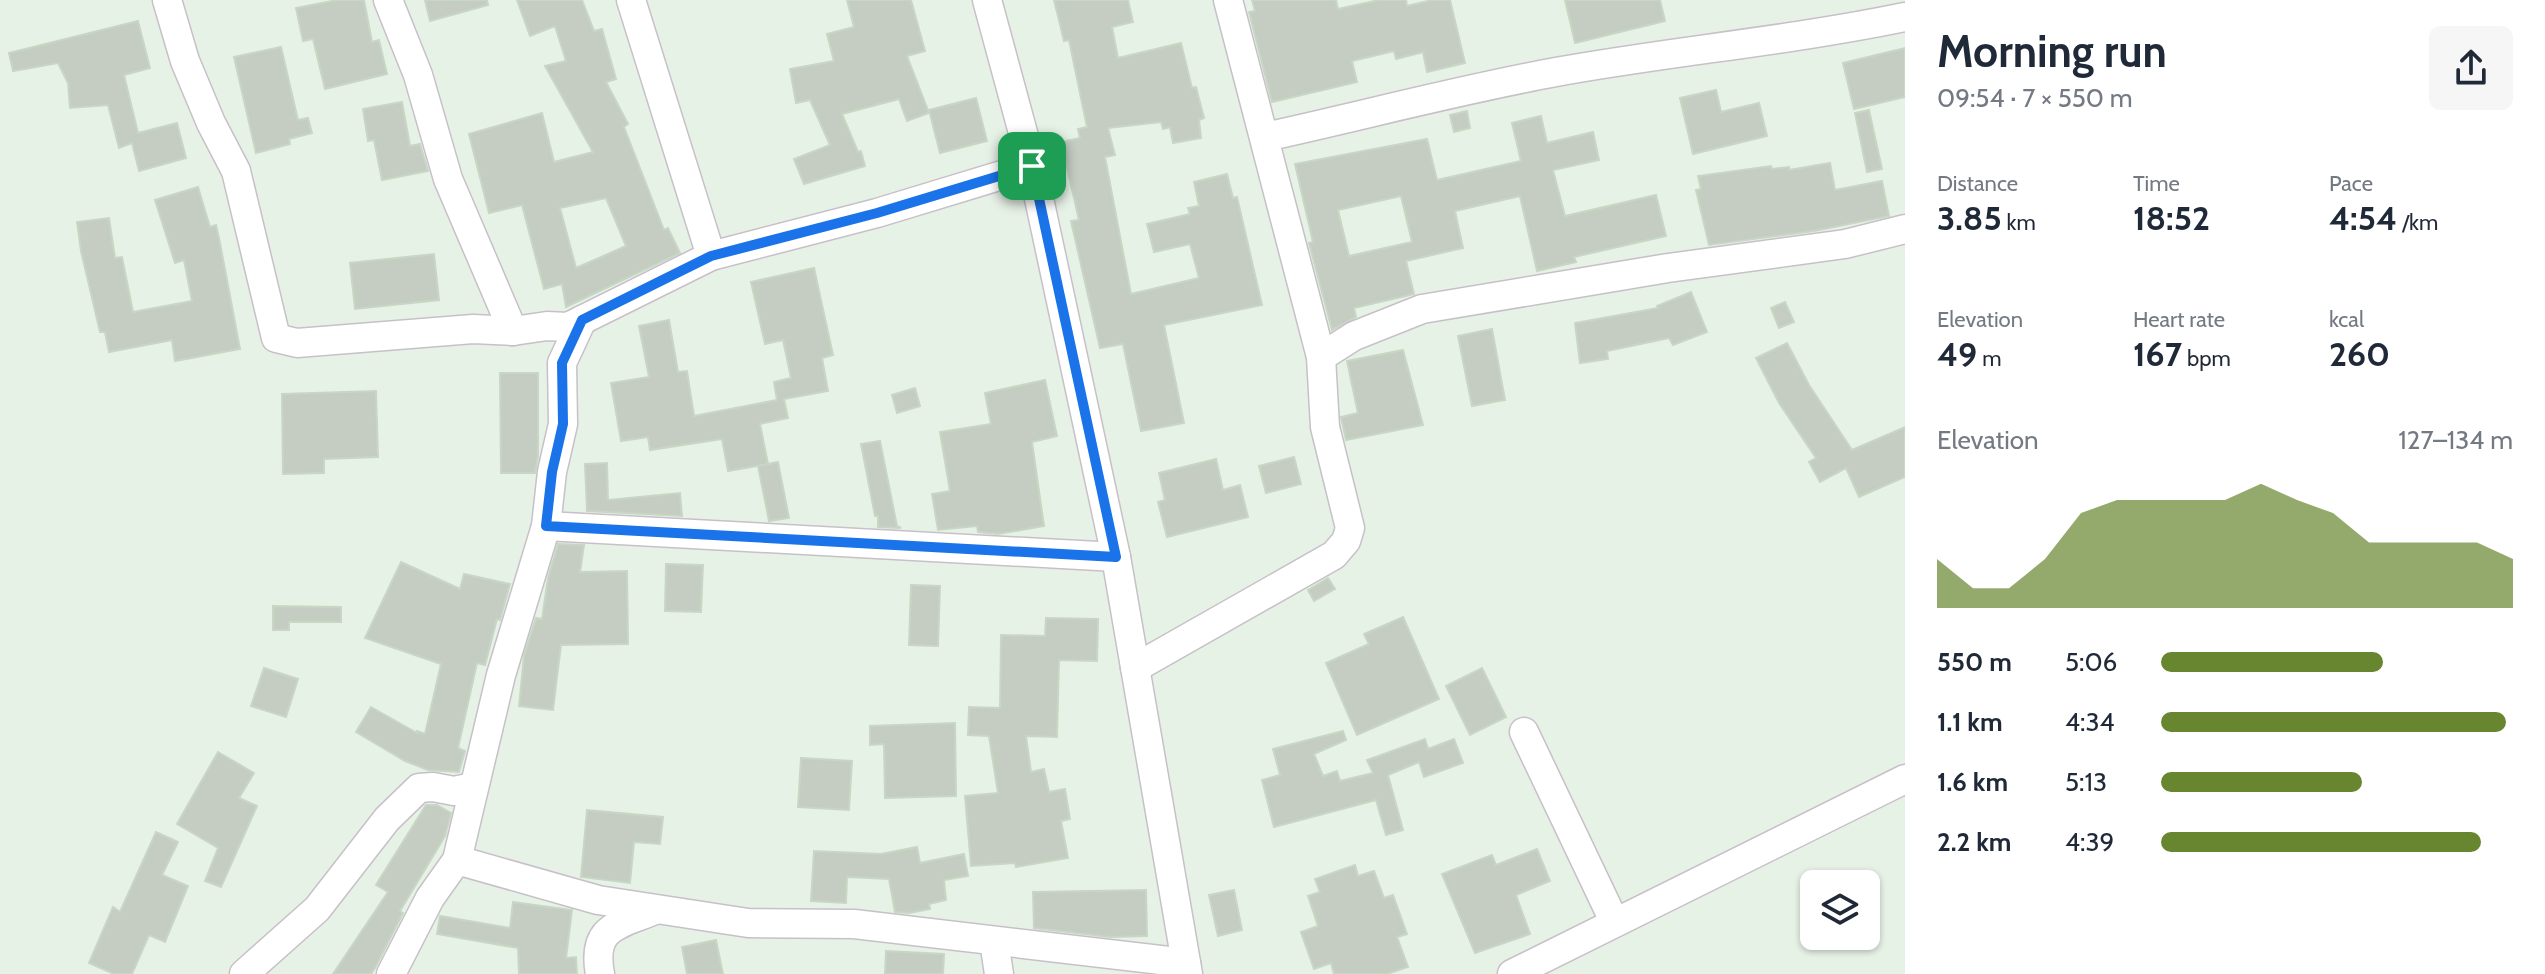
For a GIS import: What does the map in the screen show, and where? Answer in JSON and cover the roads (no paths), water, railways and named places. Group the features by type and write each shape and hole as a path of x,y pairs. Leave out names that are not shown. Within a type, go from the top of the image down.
{"street":[{"path":"167,0 185,61 211,123 236,171 276,338 297,343 473,329 513,331 547,326 568,327 711,256 877,213 1032,166"},
{"path":"388,0 418,75 448,179 513,331"},
{"path":"631,0 711,256"},
{"path":"457,860 598,900 655,910 748,923 854,924 1187,969 1116,557 1032,166 987,0"},
{"path":"1135,668 1334,555 1346,541 1350,528 1325,427 1321,357 1228,0"},
{"path":"1265,137 1553,73 1722,45 1788,39 1905,17"},
{"path":"1321,357 1354,336 1422,309 1682,266 1845,244 1905,229"},
{"path":"391,974 430,898 457,860 501,675 546,526 552,472 563,424 562,363 582,320"},
{"path":"546,526 1116,557"},
{"path":"1524,732 1614,921"},
{"path":"1512,974 1905,779"},
{"path":"244,974 317,909 387,819 419,788 454,791 473,787"},
{"path":"598,900 608,931"},
{"path":"600,974 599,943 608,931 655,910"},
{"path":"994,941 999,974"}]}
